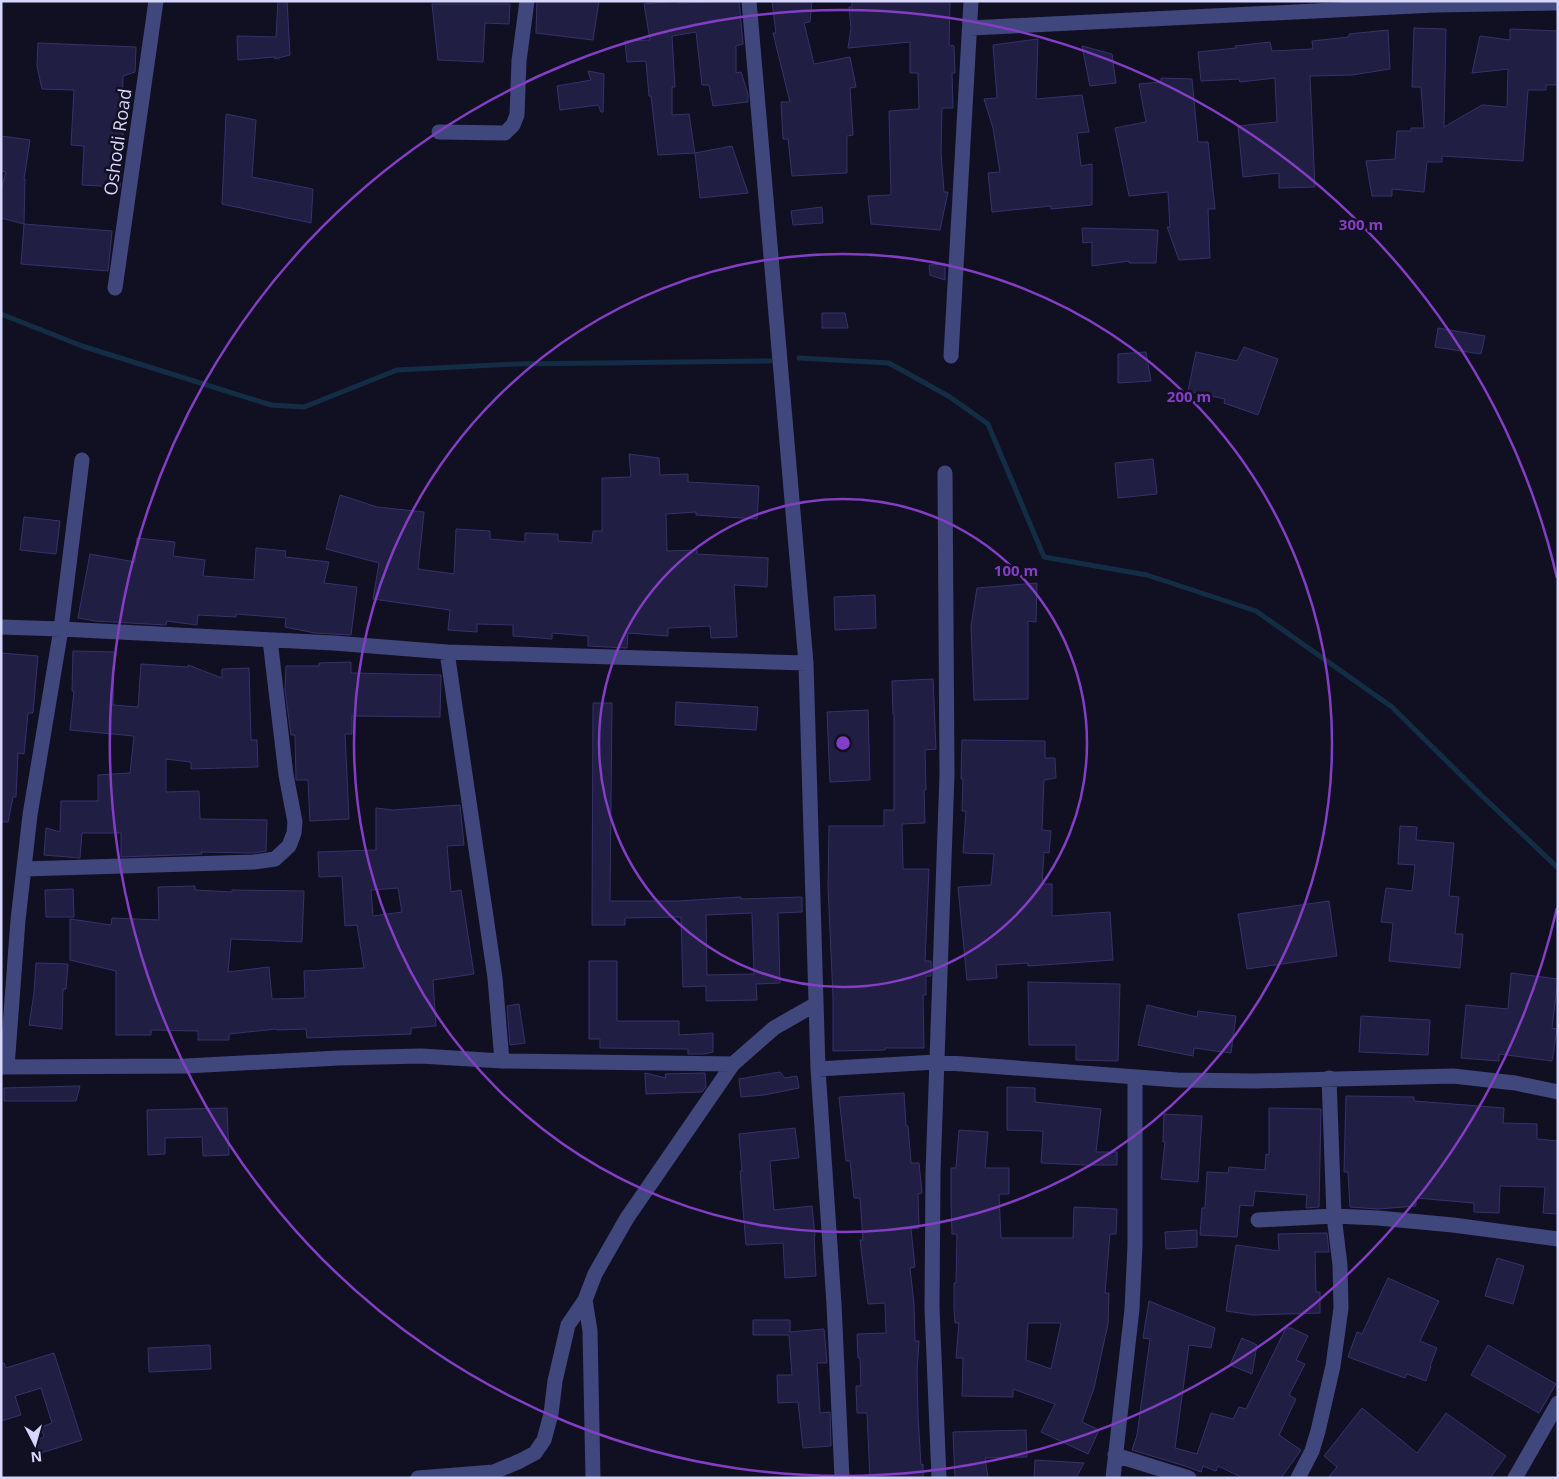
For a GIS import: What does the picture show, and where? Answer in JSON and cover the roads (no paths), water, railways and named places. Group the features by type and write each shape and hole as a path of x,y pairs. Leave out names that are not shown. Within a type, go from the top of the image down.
{"street":[{"name":"Oshodi Road","path":"115,288 156,1"},
{"path":"439,132 506,132 513,125 517,114 519,61 527,1"},
{"path":"749,1 806,663 818,1070 834,1304 842,1478"},
{"path":"951,356 971,1"},
{"path":"970,28 1278,7 1558,3"},
{"path":"82,460 61,628 30,815 4,1067 186,1066 421,1056 502,1061 733,1064"},
{"path":"939,1478 932,1308 936,1062 947,774 945,473"},
{"path":"1,627 61,628 447,652 806,663"},
{"path":"24,869 254,862 275,858 289,846 294,833 295,822 286,775 270,640"},
{"path":"447,652 495,978 502,1061"},
{"path":"418,1478 466,1476 494,1472 520,1462 535,1453 544,1440 551,1414 555,1381 568,1325 585,1300 595,1274 627,1218 733,1064 774,1028 816,1004"},
{"path":"818,1070 936,1062 1177,1080 1372,1079 1452,1076 1515,1083 1558,1092"},
{"path":"1113,1478 1132,1309 1135,1245 1135,1077"},
{"path":"1298,1478 1312,1451 1318,1431 1337,1339 1341,1308 1340,1265 1334,1216 1330,1078"},
{"path":"1258,1220 1334,1216 1453,1225 1558,1239"},
{"path":"585,1300 590,1331 593,1478"},
{"path":"1515,1478 1558,1403"},
{"path":"1115,1455 1189,1478"}],"waterway":[{"path":"1,314 82,346 271,405 304,407 397,370 516,364 770,361"},
{"path":"799,358 889,363 950,397 988,424 1044,557 1147,575 1256,611 1392,707 1558,868"}]}
